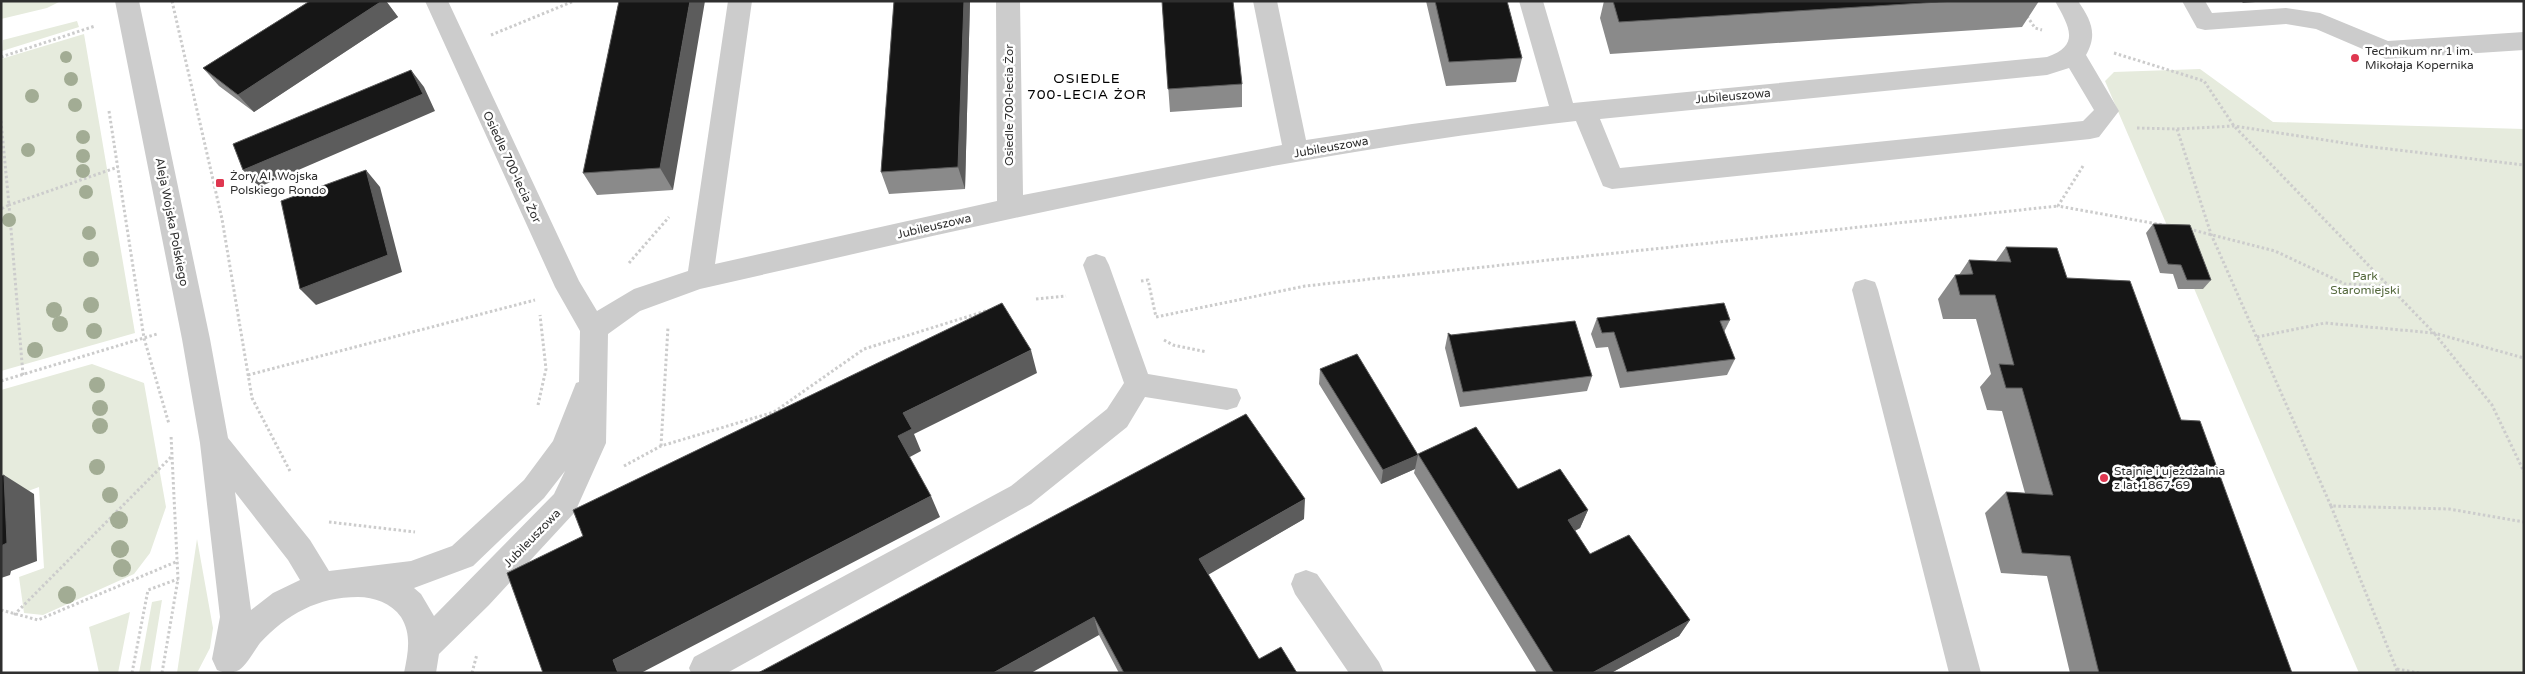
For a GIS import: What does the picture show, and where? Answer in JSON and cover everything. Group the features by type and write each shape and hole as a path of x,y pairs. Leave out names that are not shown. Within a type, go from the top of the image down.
{"street":[{"name":"Aleja Wojska Polskiego","path":"127,1 194,330 214,443 236,617 225,666"},
{"name":"Osiedle 700-lecia Żor","path":"436,1 568,287 594,330"},
{"path":"700,278 740,1"},
{"name":"Osiedle 700-lecia Żor","path":"1008,1 1010,209"},
{"path":"1265,1 1296,153"},
{"path":"1531,1 1574,112 1612,179 2090,130 2107,111 2077,48 2082,28 2066,1"},
{"path":"2193,1 2205,22 2286,16 2320,20 2386,50 2524,41"},
{"name":"Jubileuszowa","path":"422,660 478,594 565,503 592,443 594,330 611,313 646,295 700,278 1076,193 1410,133 1574,112 2046,66 2061,62 2077,48"},
{"path":"1096,265 1138,384"},
{"path":"1865,290 1965,673"},
{"name":"Jubileuszowa","path":"361,582 411,575 462,556 534,490 565,448 593,374"},
{"path":"1138,384 1227,398"},
{"path":"707,673 705,668 1021,495 1117,418 1138,384"},
{"name":"Aleja Wojska Polskiego","path":"214,443 299,550 321,586"},
{"path":"225,666 246,635 268,614 293,598 321,586 342,582 361,582 387,587 407,601 421,621 422,660"},
{"path":"1306,584 1368,673"}],"path":[{"path":"172,1 222,219 252,398 292,475"},
{"path":"483,38 574,1"},
{"path":"2026,14 2035,28 2077,48 2204,81 2234,126 2434,333 2492,404 2524,472"},
{"path":"94,18 97,36"},
{"path":"1,57 95,26"},
{"path":"107,102 144,338 171,430 178,579 162,673"},
{"path":"1,121 23,375"},
{"path":"2134,128 2178,129 2234,126 2364,146 2524,165"},
{"path":"2178,129 2211,234 2331,506 2397,671 2419,673"},
{"path":"2058,206 2087,158"},
{"path":"1,209 118,167"},
{"path":"1156,317 1305,286 2058,206 2173,227"},
{"path":"628,265 672,214"},
{"path":"2182,228 2275,250 2345,284 2388,286"},
{"path":"1132,283 1148,280 1158,324"},
{"path":"1036,299 1072,295"},
{"path":"248,374 538,299 546,369 537,408"},
{"path":"615,470 661,446 774,412 864,349 998,307"},
{"path":"661,446 668,321"},
{"path":"2257,338 2325,323 2434,333 2524,358"},
{"path":"1,381 160,334"},
{"path":"1161,338 1173,345 1207,352"},
{"path":"14,615 172,456"},
{"path":"2331,506 2449,509 2524,522"},
{"path":"321,520 418,532"},
{"path":"1,610 38,620 178,561"},
{"path":"132,673 148,590 178,579"}],"green space":[{"path":"1,1 61,1 47,8 1,19"},
{"path":"77,21 79,27 2,51 3,40"},
{"path":"84,34 135,333 1,371 1,59"},
{"name":"Park Staromiejski","path":"2200,69 2273,122 2524,129 2524,673 2359,673 2105,81 2114,72"},
{"path":"92,364 144,383 166,507 150,553 134,574 43,615 24,613 19,577 44,568 39,487 1,501 1,390"},
{"path":"197,539 213,628 210,648 197,673 177,673"},
{"path":"162,600 150,673 139,673 152,602"},
{"path":"130,612 118,673 99,673 89,627"}],"building":[{"path":"310,1 382,1 238,95 203,68"},
{"path":"619,1 690,1 660,168 583,173"},
{"path":"894,1 964,1 958,167 881,172"},
{"path":"1162,1 1233,1 1242,84 1168,89"},
{"path":"1435,1 1507,1 1522,58 1449,62"},
{"path":"1613,1 1955,1 1619,22"},
{"path":"411,70 423,94 243,170 233,144"},
{"path":"366,170 388,255 300,289 281,201"},
{"path":"2153,224 2190,225 2211,280 2187,280 2181,265 2168,264"},
{"name":"Stajnie i ujeżdżalnia z lat 1867-69","path":"2006,247 2057,248 2067,278 2130,281 2181,420 2200,421 2292,673 2099,673 2070,556 2022,553 2006,492 2053,495 2022,388 2006,388 1999,364 2014,365 1995,295 1960,295 1955,275 1973,274 1969,260 2011,262"},
{"path":"1002,303 1031,350 903,413 912,429 898,436 931,496 613,660 618,673 543,673 507,573 583,536 573,510"},
{"path":"1724,303 1730,320 1720,321 1735,359 1627,372 1614,332 1602,333 1597,318"},
{"path":"1575,321 1592,376 1463,392 1448,333 1451,335"},
{"path":"1357,354 1418,455 1383,470 1320,369"},
{"path":"1246,414 1305,499 1199,559 1259,659 1281,647 1297,673 1124,673 1094,617 993,673 758,673"},
{"path":"1476,427 1518,489 1560,469 1588,510 1568,520 1590,554 1629,535 1690,620 1592,673 1554,673 1418,454"},
{"path":"4,475 7,543 1,546 1,476"}],"place":[{"name":"Technikum nr 1 im. Mikołaja Kopernika","path":"2355,58"},
{"name":"Żory Al. Wojska Polskiego Rondo","path":"220,183"},
{"name":"Stajnie i ujeżdżalnia z lat 1867-69","path":"2104,478"}],"district":[{"name":"OSIEDLE 700-LECIA ŻOR","path":"1087,86"}]}
